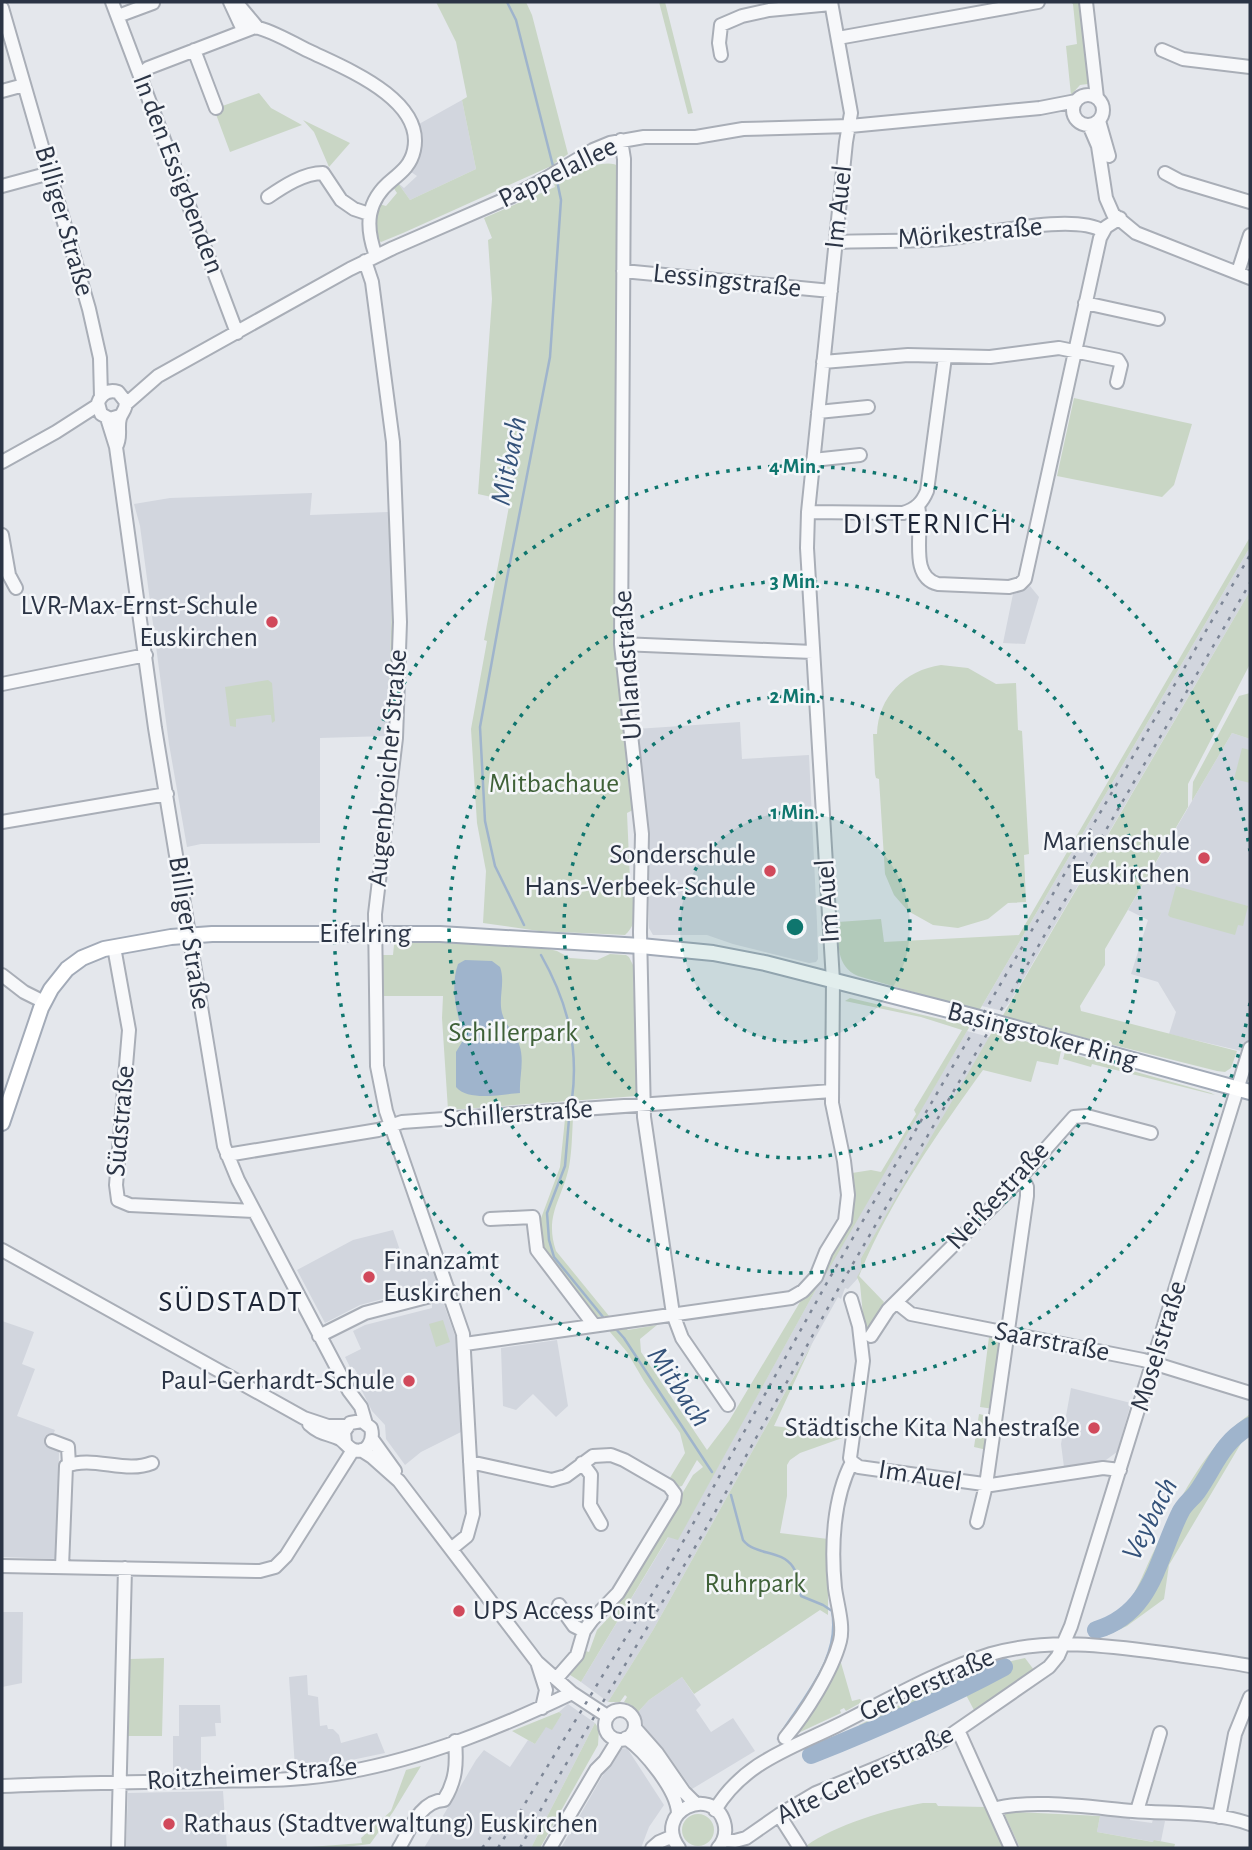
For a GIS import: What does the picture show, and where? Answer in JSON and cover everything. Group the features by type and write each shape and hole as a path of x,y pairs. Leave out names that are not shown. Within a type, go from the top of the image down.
{"main road":[{"name":"Eifelring","path":"2,1123 44,1002 55,983 74,964 93,953 114,947 188,935 469,936 641,946 737,957 834,981"},
{"name":"Basingstoker Ring","path":"834,981 1244,1090"}],"street":[{"name":"In den Essigbenden","path":"112,2 237,333"},
{"path":"230,2 243,30"},
{"path":"236,2 257,27 369,82 393,99 408,118 415,137 412,159 403,171 378,193 369,214 354,209 341,200 323,173 316,173 285,185 268,197"},
{"path":"838,38 1038,2"},
{"path":"1086,2 1097,98 1103,110 1094,123"},
{"path":"118,16 153,3"},
{"name":"Im Auel","path":"465,1344 791,1298 813,1282 826,1252 845,1221 848,1209 846,1174 832,1091 834,981 807,565 813,460 851,113 831,3 742,16 721,26 721,55"},
{"name":"Billiger Straße","path":"2,8 6,38 24,85 50,173 89,309 100,358 102,409 116,447 188,935 227,1155 349,1391 361,1407 366,1424"},
{"path":"141,74 148,68 243,30 257,27"},
{"path":"194,50 216,108"},
{"path":"1162,50 1183,60 1250,68"},
{"path":"1093,67 1091,81 1074,115 1080,122 1094,123"},
{"path":"2,91 24,85"},
{"path":"1080,99 1091,95 1097,98"},
{"name":"Pappelallee","path":"123,410 158,376 370,258 504,200 555,174 593,150 621,140 644,137 686,138 743,129 850,126 1040,108 1080,99"},
{"name":"Pappelallee","path":"1040,108 1074,115"},
{"path":"1094,123 1105,140 1114,199 1120,218 1136,233 1244,275 1250,235"},
{"name":"Uhlandstraße","path":"621,140 624,159 621,644 641,822 645,1117 673,1314 682,1338 728,1405"},
{"path":"2,186 50,173"},
{"path":"1166,173 1180,181 1250,202"},
{"name":"Augenbroicher Straße","path":"369,214 372,282 391,423 400,594 397,723 382,841 375,934 377,1066 384,1101 450,1292 465,1344 473,1508 467,1536 452,1549"},
{"path":"918,506 921,520 920,566 929,580 938,584 1009,587 1023,582 1103,230 1120,218"},
{"name":"Mörikestraße","path":"836,242 940,240 1057,225 1090,224 1103,230"},
{"name":"Lessingstraße","path":"623,271 831,291"},
{"path":"1085,303 1158,319"},
{"path":"823,362 883,356 990,357 1059,348 1118,360 1121,365 1117,382"},
{"path":"808,512 897,513 908,512 918,506 927,491 945,357"},
{"name":"Billiger Straße","path":"100,358 116,392"},
{"name":"Pappelallee","path":"116,392 149,377 158,376"},
{"path":"2,462 102,409 107,392 116,392 123,397 123,410 114,419 102,409"},
{"path":"818,412 868,407"},
{"name":"Billiger Straße","path":"116,447 120,438 123,410"},
{"path":"813,460 860,455"},
{"path":"2,536 9,575 16,588"},
{"path":"621,644 813,652"},
{"path":"2,684 146,655"},
{"path":"2,822 167,794"},
{"name":"Südstraße","path":"114,947 129,1030 116,1185 118,1200 130,1205 254,1211"},
{"path":"2,975 24,992 44,1002"},
{"name":"Moselstraße","path":"1064,1643 1244,1090 1250,1048"},
{"path":"645,1105 832,1091"},
{"name":"Schillerstraße","path":"227,1155 415,1121 645,1105"},
{"name":"Neißestraße","path":"871,1336 882,1317 1074,1117 1087,1116 1151,1133"},
{"path":"977,1522 986,1485 1027,1196 1027,1187 1021,1175"},
{"path":"490,1219 533,1217 540,1254 593,1325"},
{"path":"2,1251 304,1419 319,1432 372,1457 399,1481 537,1662 572,1693 607,1716"},
{"path":"320,1336 365,1313 450,1292"},
{"name":"Im Auel","path":"851,1299 859,1326 863,1362 850,1458 852,1462 873,1469 986,1485 1009,1484 1103,1468 1120,1470"},
{"name":"Saarstraße","path":"896,1302 911,1314 1154,1363 1250,1393"},
{"name":"Billiger Straße","path":"348,1424 352,1414 349,1391"},
{"path":"304,1419 328,1426 359,1421 366,1424 372,1430 372,1439 368,1446 353,1447"},
{"path":"348,1424 343,1435 353,1447"},
{"path":"372,1439 396,1472 399,1481"},
{"path":"52,1441 68,1447 69,1465 64,1471 62,1567"},
{"path":"2,1566 260,1571 275,1567 286,1556 353,1447"},
{"path":"470,1462 552,1480 566,1476 582,1463 599,1455 617,1456 669,1486 675,1494 674,1501 618,1593 596,1614 584,1632 577,1655 556,1679"},
{"path":"785,1738 822,1681 840,1641 833,1565 834,1538 846,1473 852,1462"},
{"path":"69,1465 140,1468 152,1463"},
{"path":"582,1463 591,1478 590,1506 601,1524"},
{"path":"118,1848 125,1568"},
{"path":"559,1605 575,1626 584,1632"},
{"name":"Gerberstraße","path":"715,1810 730,1788 754,1767 935,1677 1007,1650 1064,1643 1144,1650 1250,1666"},
{"name":"Alte Gerberstraße","path":"721,1844 746,1838 816,1793 931,1746 1049,1667 1064,1643"},
{"path":"537,1662 546,1690 542,1709"},
{"name":"Roitzheimer Straße","path":"2,1786 237,1780 332,1774 378,1765 455,1741 542,1709 572,1693"},
{"path":"1219,1817 1235,1734 1250,1697"},
{"path":"550,1848 596,1770 622,1735 634,1718 625,1710 616,1710 607,1716 605,1725 622,1735 657,1753 684,1792 696,1804"},
{"path":"958,1730 1012,1848"},
{"path":"1137,1811 1160,1733"},
{"path":"622,1735 637,1746 657,1770 678,1806 673,1836 679,1848"},
{"path":"399,1848 423,1810 432,1802 444,1800 451,1789 456,1773 455,1741"},
{"path":"678,1813 696,1804 708,1805 715,1810 724,1823 721,1844"},
{"path":"994,1809 1021,1805 1116,1808 1219,1817 1250,1824"},
{"path":"779,1815 800,1848"},
{"path":"652,1848 673,1836"}],"shaded area":[{"path":"462,100 476,169 410,200 398,183 404,188 417,176 411,172 420,154 419,124"},
{"name":"LVR-Max-Ernst-Schule Euskirchen","path":"312,493 310,515 388,512 392,603 387,736 320,738 320,843 201,844 187,847 169,744 140,526 134,504 170,498"},
{"path":"1250,547 1250,591 1010,1002 1003,1011 982,1006"},
{"path":"1030,586 1039,597 1025,644 1003,643 1013,594"},
{"path":"740,722 742,759 809,755 817,923 816,962 809,963 707,935 653,935 649,928 648,836 636,729"},
{"name":"Marienschule Euskirchen","path":"1232,733 1250,739 1250,1053 1169,1034 1176,1012 1158,982 1131,974 1148,920 1128,910"},
{"path":"967,1031 989,1037 993,1034 861,1258 858,1278 848,1289 845,1288 841,1299 838,1297 653,1630 608,1702 581,1682 669,1536 678,1539 820,1282"},
{"name":"Finanzamt Euskirchen","path":"393,1230 404,1262 428,1253 439,1284 360,1305 325,1323 297,1270 353,1240"},
{"name":"Paul-Gerhardt-Schule","path":"443,1302 459,1347 461,1432 421,1452 405,1465 386,1439 385,1425 372,1411 354,1375 357,1373 354,1368 351,1369 345,1357 361,1349 353,1331 365,1325 432,1308 432,1304"},
{"path":"2,1321 34,1332 22,1364 35,1369 17,1416 55,1430 49,1445 59,1449 58,1559 2,1557"},
{"path":"557,1340 568,1406 556,1417 533,1394 516,1410 503,1406 501,1348"},
{"name":"Städtische Kita Nahestraße","path":"1071,1388 1131,1403 1117,1452 1106,1460 1064,1467 1061,1444"},
{"path":"2,1612 23,1612 22,1683 2,1687"},
{"path":"307,1675 308,1695 318,1697 320,1726 327,1725 328,1729 333,1729 339,1735 341,1743 377,1733 385,1753 295,1768 289,1677"},
{"path":"682,1677 701,1705 696,1710 711,1732 733,1718 755,1751 692,1789 663,1748 645,1729 638,1712 649,1700"},
{"path":"568,1704 595,1723 531,1848 424,1848 484,1750 510,1767 528,1740 535,1744 546,1726 552,1729 562,1714 559,1712"},
{"path":"179,1705 220,1705 221,1723 215,1723 216,1736 201,1737 201,1770 173,1771 173,1736 179,1736"},
{"path":"627,1748 664,1805 649,1827 641,1848 561,1848 618,1749"},
{"name":"Rathaus (Stadtverwaltung) Euskirchen","path":"223,1791 227,1848 126,1848 128,1793"},
{"path":"1100,1816 1130,1816 1130,1820 1152,1823 1153,1819 1165,1821 1161,1841 1097,1832"}],"green space":[{"name":"Mitbachaue","path":"436,2 526,2 532,15 568,154 555,163 559,180 598,165 614,164 620,167 617,444 633,810 627,813 630,881 634,880 635,909 633,923 625,935 539,931 483,923 486,871 477,823 471,729 487,641 484,640 510,501 478,494 492,299 488,240 492,238 484,218 555,187 549,167 403,233 381,242 378,240 375,226 379,204 386,206 397,193 393,187 398,183 410,200 476,169 462,100 467,97 456,42"},
{"path":"659,2 665,2 693,113 688,114"},
{"path":"1070,2 1079,2 1082,5 1089,81 1088,84 1080,85 1071,95 1066,46 1077,44 1073,4"},
{"path":"259,93 271,108 302,125 230,152 214,109"},
{"path":"303,120 350,143 329,167 314,132"},
{"path":"1074,398 1192,424 1174,485 1162,497 1057,476"},
{"path":"388,512 393,513 395,595 392,715 388,719 392,603"},
{"path":"1250,537 1250,547 979,1011 851,972 845,966 840,953 838,922 881,919 884,942 1019,935"},
{"path":"1250,591 1250,664 1188,784 1188,807 1105,949 1105,965 1080,1006 1081,1011 1237,1051 1231,1068 1225,1072 1217,1071 1002,1017"},
{"path":"941,665 968,668 996,684 1016,683 1018,730 1022,731 1029,854 1024,855 1026,902 1008,903 988,919 958,928 933,925 908,911 894,895 885,874 879,779 875,774 873,734 877,734 882,708 888,697 905,679"},
{"path":"268,680 272,683 275,721 272,723 271,715 267,715 236,719 236,727 230,726 225,687"},
{"path":"1250,693 1250,739 1232,733 1192,801 1193,782 1239,696"},
{"path":"1242,748 1250,750 1250,783 1234,779"},
{"path":"1176,886 1248,906 1243,926 1238,925 1235,935 1170,917 1168,915"},
{"name":"Schillerpark","path":"397,942 532,945 557,951 570,958 597,960 610,954 626,955 633,965 637,1096 448,1110 443,996 383,996 383,955 393,955"},
{"path":"850,998 970,1026 826,1274 824,1271 853,1187 852,1173 871,1170 881,1172 962,1030 921,1017 845,1001"},
{"path":"992,1032 1061,1051 1058,1065 1037,1061 1031,1082 983,1070 899,1195 859,1276 884,1302 865,1336 857,1277 861,1270 861,1258"},
{"path":"1065,1052 1211,1093 1215,1095 1063,1059"},
{"path":"573,1118 569,1167 555,1208 553,1238 556,1251 609,1316 597,1317 544,1250 540,1221 560,1167 565,1119"},
{"path":"820,1282 678,1540 668,1537 581,1682 567,1673 570,1669 575,1669 572,1667 582,1650 589,1652 597,1630 614,1612 609,1606 629,1585 693,1475 703,1467 697,1460 682,1486 678,1487 668,1481 685,1453 680,1433 608,1327 621,1325 628,1330 657,1325 640,1339 641,1352 707,1450 729,1421 803,1297"},
{"path":"443,1320 450,1342 436,1347 429,1324"},
{"path":"989,1337 1002,1340 994,1409 980,1407"},
{"name":"Ruhrpark","path":"812,1344 774,1426 846,1435 800,1453 790,1460 787,1465 787,1496 780,1533 828,1539 828,1615 820,1610 694,1694 682,1677 649,1700 638,1712 624,1702 627,1697 625,1695 620,1702 608,1702 653,1630"},
{"path":"979,1414 988,1416 992,1421 987,1450 974,1447"},
{"path":"1250,1414 1250,1435 1243,1440 1169,1565 1164,1599 1127,1626 1106,1636 1092,1627 1113,1617 1125,1606 1193,1478 1218,1443"},
{"path":"839,1656 852,1701 860,1699 862,1702 846,1711 844,1708 840,1710 841,1713 796,1734"},
{"path":"164,1658 162,1736 128,1736 130,1659"},
{"path":"1025,1658 1034,1670 974,1710 966,1695 886,1732 813,1761 809,1751 860,1728 859,1725 899,1705 982,1670"},
{"path":"559,1712 562,1714 552,1730 546,1727 535,1744 512,1731"},
{"path":"595,1723 599,1729 598,1745 540,1848 531,1848"},
{"path":"421,1766 370,1844 338,1848 297,1848 362,1843 361,1838 391,1811 406,1770"},
{"path":"923,1803 985,1807 1004,1848 806,1846 832,1831 862,1819"},
{"path":"1004,1813 1100,1816 1097,1832 1175,1844 1174,1848 1020,1848"},
{"path":"698,1814 709,1819 714,1830 709,1841 698,1846 687,1841 682,1830 687,1819"}],"water":[{"path":"465,960 492,961 500,967 501,1010 521,1050 520,1093 477,1096 462,1092 456,1087 456,1052 465,1037 457,1010 454,982 458,964"}],"waterway":[{"name":"Mitbach","path":"507,2 516,20 554,170"},
{"name":"Mitbach","path":"524,925 495,866 485,821 480,727 550,357 561,200 556,176"},
{"name":"Mitbach","path":"541,955 558,989 569,1024 574,1061 572,1099"},
{"name":"Mitbach","path":"569,1119 565,1166 547,1213 549,1240 554,1257 603,1317"},
{"name":"Mitbach","path":"615,1328 712,1472"},
{"name":"Veybach","path":"1096,1630 1115,1622 1142,1598 1182,1510 1225,1448 1250,1426"},
{"name":"Mitbach","path":"731,1495 743,1540 754,1548 788,1561 796,1574 801,1596 832,1611 832,1638 824,1664 778,1739"},
{"name":"Veybach","path":"811,1755 908,1714 1004,1667"}],"railway":[{"path":"498,1848 674,1558 829,1279 1250,555"},
{"path":"520,1848 559,1776 704,1532 840,1286 1250,583"},
{"path":"482,1848 508,1815"}],"place":[{"name":"LVR-Max-Ernst-Schule Euskirchen","path":"272,622"},
{"name":"Marienschule Euskirchen","path":"1204,858"},
{"name":"Sonderschule Hans-Verbeek-Schule","path":"770,871"},
{"name":"Finanzamt Euskirchen","path":"369,1277"},
{"name":"Paul-Gerhardt-Schule","path":"409,1381"},
{"name":"Städtische Kita Nahestraße","path":"1094,1428"},
{"name":"UPS Access Point","path":"459,1611"},
{"name":"Rathaus (Stadtverwaltung) Euskirchen","path":"169,1824"}],"district":[{"name":"DISTERNICH","path":"928,524"},
{"name":"SÜDSTADT","path":"231,1302"}]}
